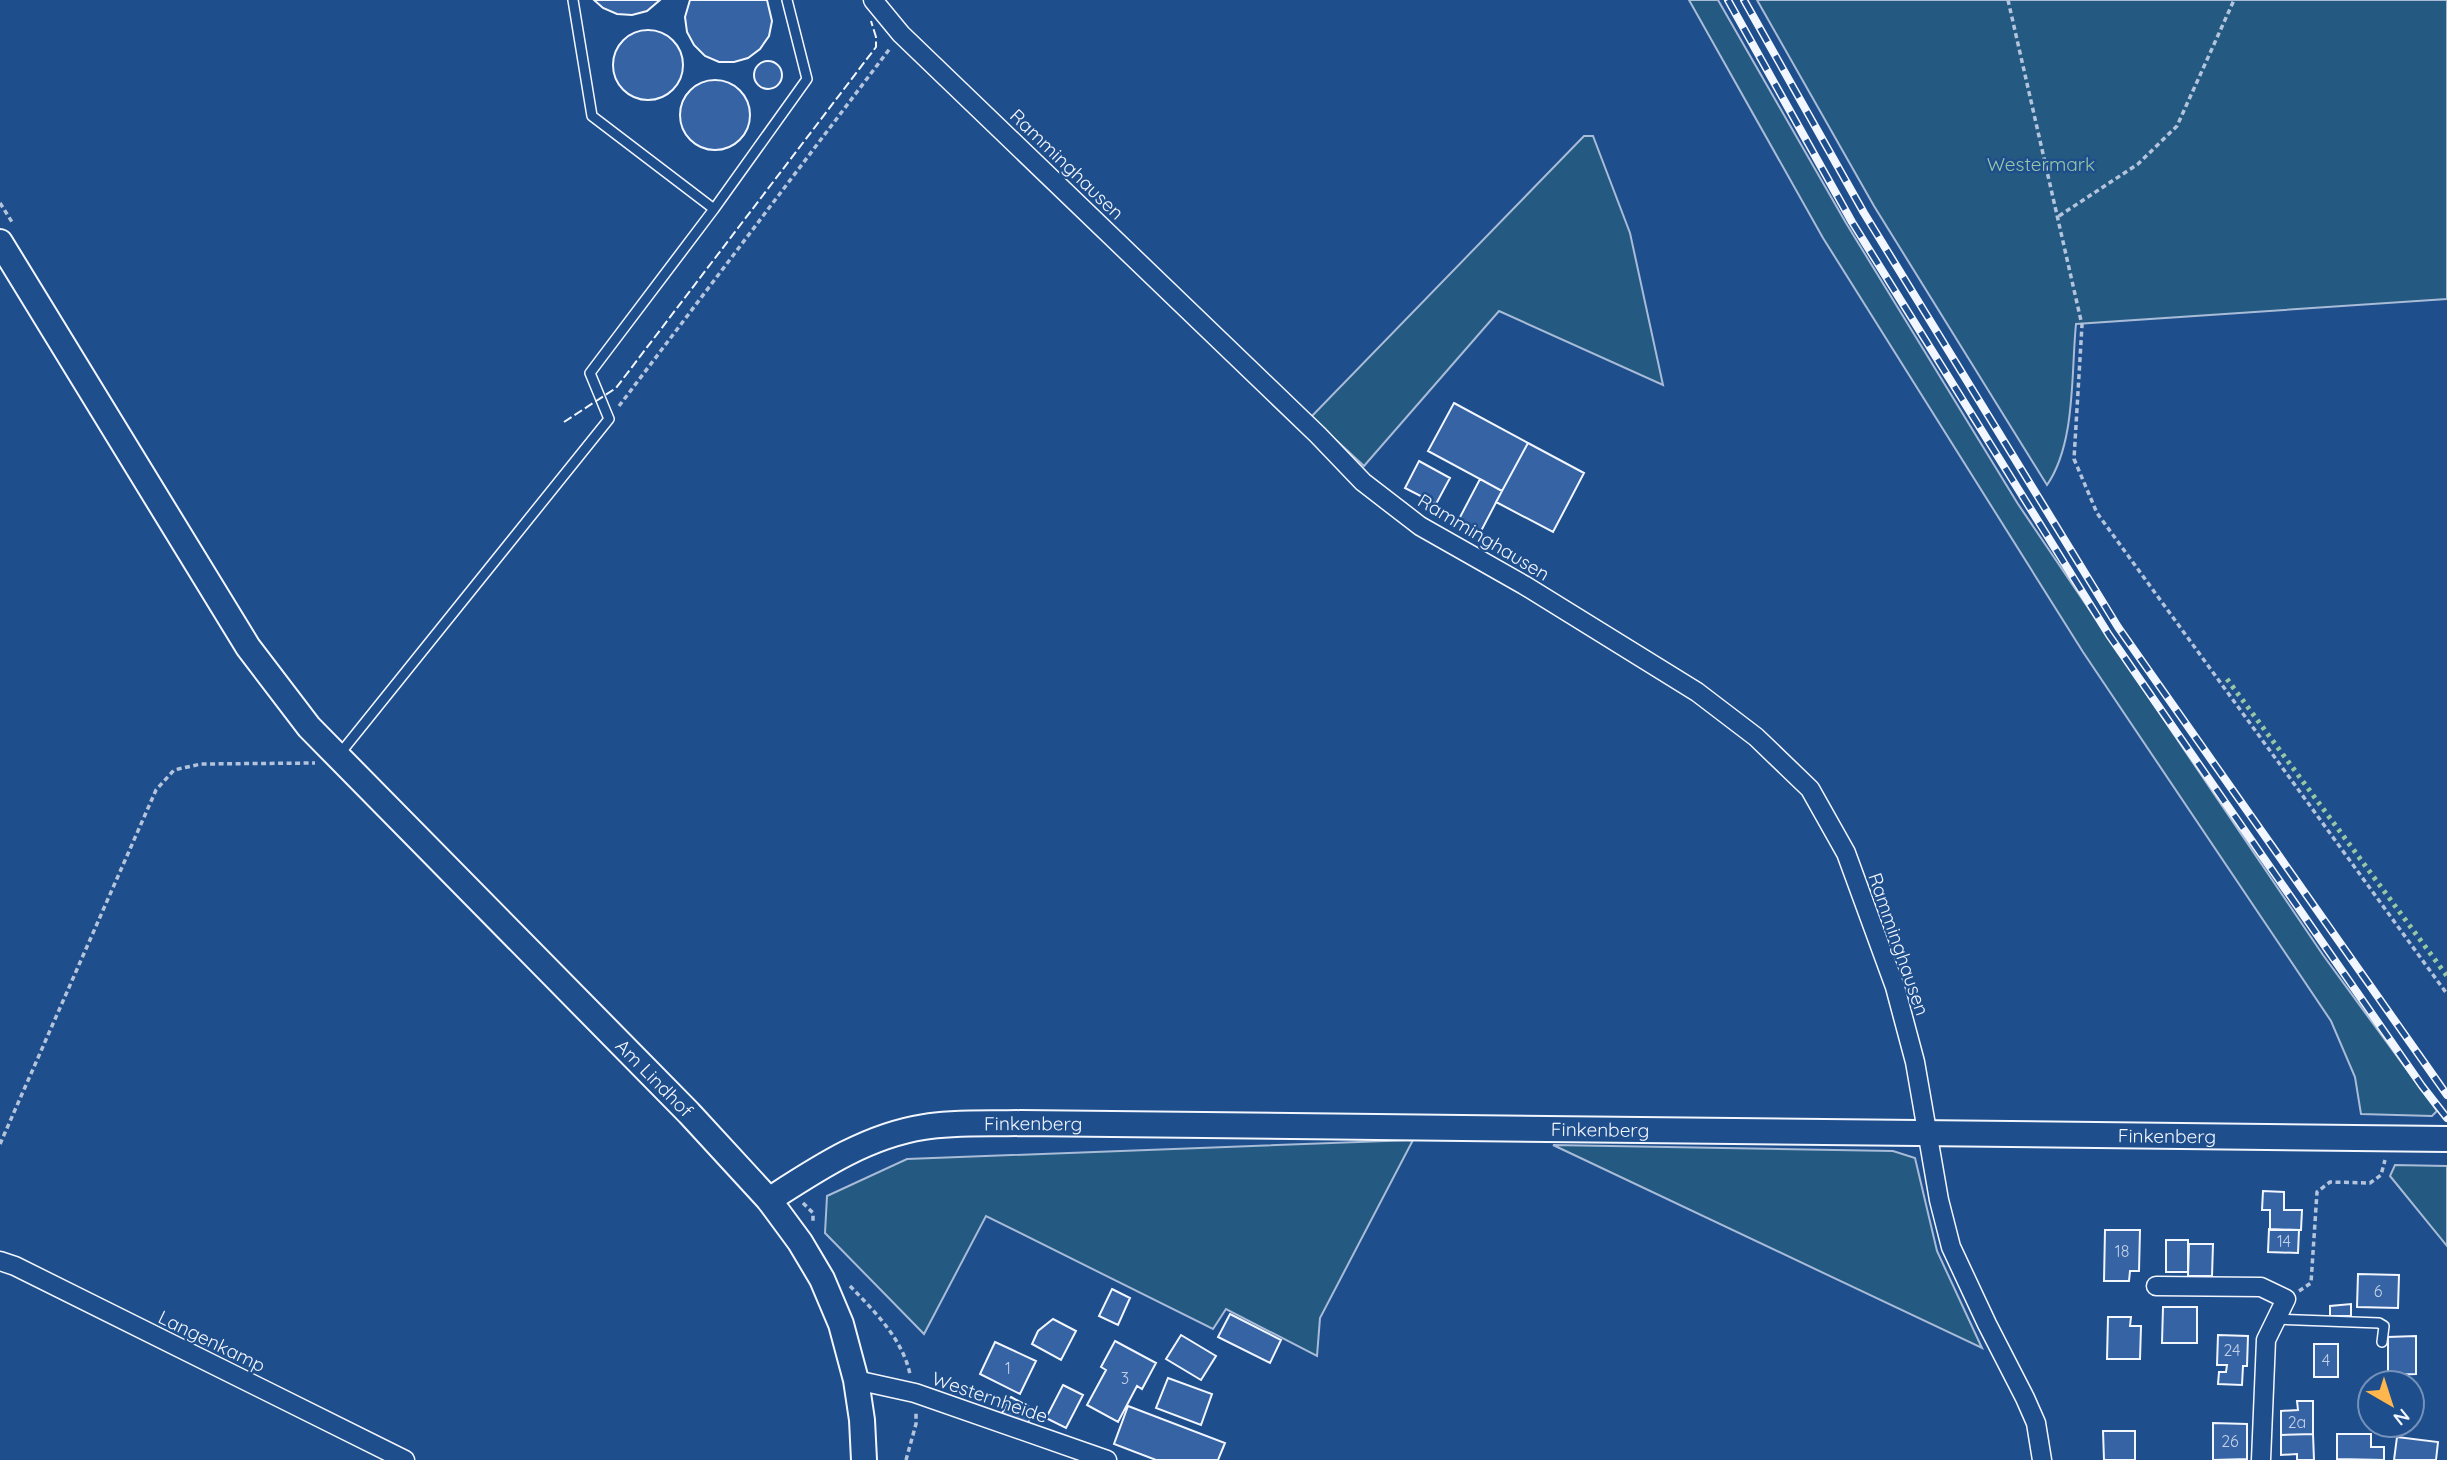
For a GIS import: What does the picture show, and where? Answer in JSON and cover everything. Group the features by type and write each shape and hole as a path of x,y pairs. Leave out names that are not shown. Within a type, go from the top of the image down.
{"street":[{"name":"Ramminghausen","path":"873,0 901,34 1133,256 1363,482 1420,526 1524,585 1697,692 1756,737 1810,789 1846,853 1895,987 1915,1062 1939,1200 1951,1247 2036,1423 2042,1460"},
{"name":"Am Lindhof","path":"0,242 248,647 309,727 689,1113 778,1194 800,1242 822,1279 841,1324 856,1380 864,1460"},
{"name":"Finkenberg","path":"778,1194 839,1156 884,1137 924,1126 1048,1124 1929,1134 2390,1148 2447,1139"},
{"name":"Langenkamp","path":"0,1261 15,1266 405,1460"},
{"path":"2156,1286 2261,1287 2286,1299 2266,1340 2261,1460"},
{"name":"Westernheide","path":"856,1380 915,1393 1107,1460"}],"lane":[{"path":"573,0 592,116 714,209"},
{"path":"337,757 609,419 590,373 714,209 807,79 787,0"},
{"path":"2276,1319 2379,1323 2384,1326 2382,1342"}],"path":[{"path":"2008,0 2082,325 2074,459 2097,513 2447,993"},
{"path":"2059,216 2138,164 2176,126 2234,0"},
{"path":"609,419 901,34"},
{"path":"0,1144 156,790 174,770 201,764 317,763 337,757"},
{"path":"2286,1299 2311,1283 2317,1192 2330,1182 2370,1183 2377,1180 2390,1148"},
{"path":"778,1194 813,1213 813,1229"},
{"path":"846,1282 889,1328 908,1365 915,1393 916,1424 906,1460"}],"green space":[{"path":"1689,0 1718,0 1846,223 2018,504 2323,955 2437,1111 2432,1116 2361,1114 2355,1077 2331,1021 2083,652 1823,238"},
{"name":"Westermark","path":"1757,0 2447,0 2447,299 2076,324 2068,429 2056,468 2047,485 1874,206"},
{"path":"1584,136 1593,136 1630,233 1663,385 1499,311 1364,466 1311,417"},
{"path":"1413,1140 1320,1318 1317,1356 1226,1309 1213,1329 986,1216 924,1334 825,1233 827,1196 907,1159"},
{"path":"1553,1145 1893,1151 1915,1158 1937,1251 1982,1348"},
{"path":"2395,1165 2447,1166 2447,1246 2390,1176"}],"building":[{"path":"594,0 660,0 647,11 632,15 617,14 603,8"},
{"path":"690,0 767,0 772,21 769,36 760,49 748,58 719,62 705,56 694,45 687,32 685,17"},
{"path":"648,30 673,40 683,65 673,90 648,100 623,90 613,65 623,40"},
{"path":"768,61 778,65 782,75 778,85 768,89 758,85 754,75 758,65"},
{"path":"715,80 740,90 750,115 740,140 715,150 690,140 680,115 690,90"},
{"path":"1454,403 1528,443 1502,491 1428,451"},
{"path":"1528,443 1584,473 1553,532 1496,502"},
{"path":"1419,461 1450,478 1436,504 1405,488"},
{"path":"1480,479 1502,491 1480,533 1458,521"},
{"path":"2263,1191 2284,1192 2284,1210 2302,1210 2301,1230 2270,1230 2270,1210 2262,1210"},
{"path":"2269,1229 2299,1230 2298,1253 2268,1252"},
{"path":"2105,1230 2140,1230 2139,1271 2130,1271 2129,1281 2104,1281"},
{"path":"2166,1240 2188,1240 2188,1272 2166,1272"},
{"path":"2189,1244 2213,1244 2212,1276 2188,1276"},
{"path":"2358,1274 2399,1275 2398,1308 2357,1307"},
{"path":"1112,1289 1130,1298 1118,1325 1099,1316"},
{"path":"2351,1304 2351,1316 2330,1316 2330,1306"},
{"path":"2163,1307 2197,1307 2197,1343 2162,1343"},
{"path":"1230,1314 1281,1340 1270,1363 1218,1337"},
{"path":"2108,1317 2131,1317 2130,1326 2141,1326 2140,1359 2107,1359"},
{"path":"1053,1319 1076,1331 1061,1360 1032,1344 1038,1331"},
{"path":"1181,1335 1216,1356 1201,1380 1166,1359"},
{"path":"2218,1335 2248,1336 2247,1366 2243,1366 2242,1385 2218,1384 2219,1372 2226,1372 2227,1365 2217,1365"},
{"path":"2416,1336 2416,1369 2388,1369 2388,1337"},
{"path":"1115,1341 1156,1363 1142,1389 1137,1386 1118,1422 1087,1405 1106,1370 1101,1367"},
{"path":"995,1342 1036,1361 1020,1394 980,1374"},
{"path":"2314,1344 2338,1344 2338,1377 2314,1377"},
{"path":"1168,1378 1212,1394 1201,1425 1156,1408"},
{"path":"1063,1385 1083,1395 1066,1428 1046,1418"},
{"path":"1011,1397 1035,1410 1026,1426 1002,1413"},
{"path":"2297,1401 2313,1401 2313,1434 2281,1435 2281,1411 2298,1410"},
{"path":"1128,1406 1225,1443 1218,1460 1156,1460 1114,1444"},
{"path":"2213,1423 2247,1424 2247,1459 2213,1460"},
{"path":"2103,1431 2135,1431 2135,1460 2104,1460"},
{"path":"2313,1434 2314,1460 2297,1460 2297,1454 2281,1455 2281,1435"},
{"path":"2337,1434 2356,1434 2356,1439 2371,1439 2371,1447 2384,1447 2384,1460 2337,1459"},
{"path":"2397,1439 2438,1442 2436,1460 2394,1460"}],"railway":[{"path":"1728,0 1852,222 2109,635 2422,1086 2447,1118"},
{"path":"1744,0 1864,213 2118,627 2447,1095"}],"hedge":[{"path":"2227,679 2447,976"}],"fence":[{"path":"564,422 616,388 876,47 871,21"}]}
